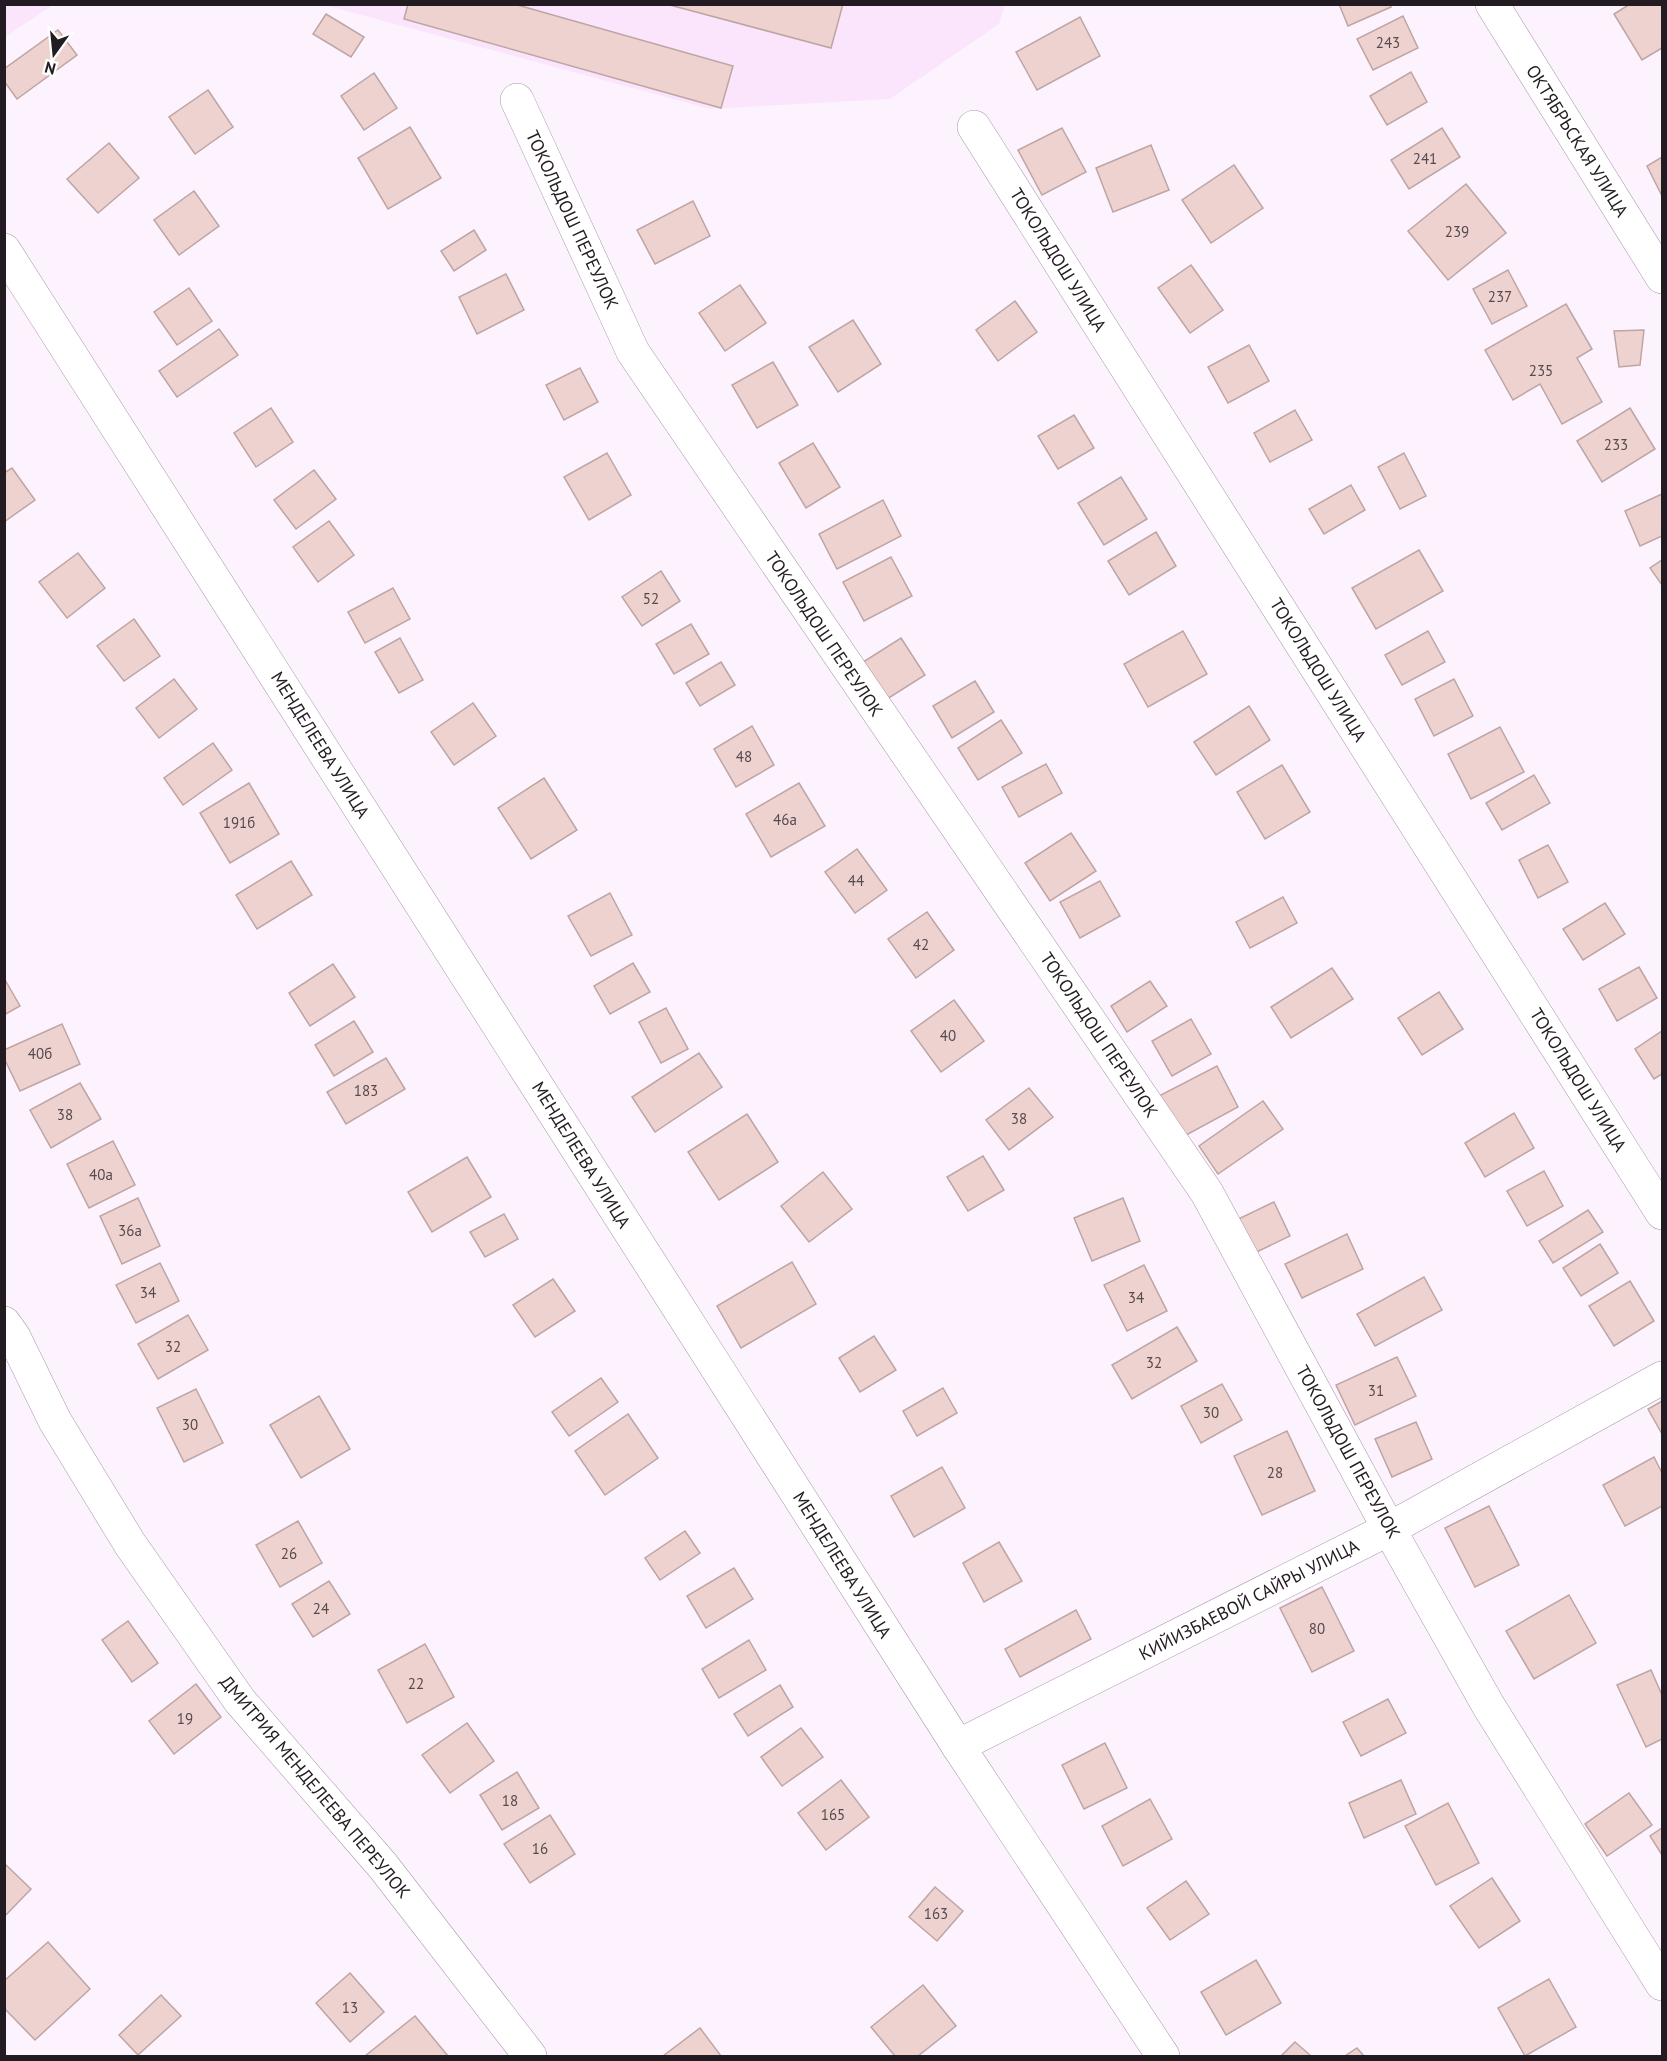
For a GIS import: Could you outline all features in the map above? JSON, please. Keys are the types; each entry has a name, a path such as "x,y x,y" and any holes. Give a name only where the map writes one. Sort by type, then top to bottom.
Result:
{"street":[{"name":"ОКТЯБРЬСКАЯ УЛИЦА","path":"1492,4 1662,277"},
{"name":"ТОКОЛЬДОШ ПЕРЕУЛОК","path":"517,100 633,352 1207,1193 1389,1529 1488,1705 1662,1984"},
{"name":"ТОКОЛЬДОШ УЛИЦА","path":"974,127 1662,1213"},
{"name":"МЕНДЕЛЕЕВА УЛИЦА","path":"4,250 958,1746 1163,2056"},
{"name":"ДМИТРИЯ МЕНДЕЛЕЕВА ПЕРЕУЛОК","path":"4,1323 14,1337 55,1421 130,1544 240,1701 383,1866 530,2056"},
{"name":"КИЙИЗБАЕВОЙ САЙРЫ УЛИЦА","path":"958,1746 1389,1529 1662,1378"}],"shaded area":[{"path":"5,4 53,4 53,5 5,37"},
{"path":"324,5 1005,5 999,24 890,99 710,109"}],"building":[{"path":"408,4 514,4 733,66 721,108 404,19"},
{"path":"666,4 843,4 831,48"},
{"path":"1339,4 1390,4 1391,7 1348,26"},
{"path":"1630,4 1662,4 1662,48 1642,60 1614,14"},
{"path":"326,14 364,37 351,57 313,34"},
{"path":"1403,16 1418,48 1373,70 1357,39"},
{"path":"1080,17 1100,56 1037,90 1016,52"},
{"path":"58,30 77,55 17,99 4,81 4,69"},
{"path":"1411,72 1427,102 1387,125 1370,96"},
{"path":"374,73 397,108 364,130 341,96"},
{"path":"208,90 233,127 195,154 169,117"},
{"path":"410,127 441,178 388,209 358,158"},
{"path":"1062,128 1086,172 1042,195 1018,150"},
{"path":"1442,128 1460,157 1409,189 1391,160"},
{"path":"109,143 139,178 98,213 67,179"},
{"path":"1151,145 1169,190 1113,212 1096,168"},
{"path":"1662,157 1662,196 1647,166"},
{"path":"1234,165 1263,208 1211,243 1182,200"},
{"path":"1466,184 1506,233 1448,280 1408,231"},
{"path":"194,191 219,226 179,255 154,220"},
{"path":"693,201 710,236 655,264 637,230"},
{"path":"474,230 486,250 454,271 441,251"},
{"path":"1191,265 1223,310 1190,333 1158,288"},
{"path":"1508,270 1527,306 1492,324 1473,289"},
{"path":"506,274 524,310 477,334 459,297"},
{"path":"740,285 766,323 725,351 699,313"},
{"path":"189,288 212,321 177,345 154,312"},
{"path":"1015,301 1037,332 998,361 976,330"},
{"path":"1566,304 1592,349 1577,358 1602,402 1562,424 1540,384 1513,400 1485,350"},
{"path":"853,320 881,364 838,392 809,347"},
{"path":"219,329 238,355 177,397 159,371"},
{"path":"1644,330 1640,365 1619,367 1614,331"},
{"path":"1249,345 1269,381 1228,403 1208,367"},
{"path":"773,362 798,405 757,428 732,385"},
{"path":"580,368 598,402 564,420 546,385"},
{"path":"271,408 293,442 256,467 234,433"},
{"path":"1630,408 1655,449 1602,482 1577,441"},
{"path":"1295,410 1312,440 1270,462 1254,433"},
{"path":"1074,415 1094,448 1058,469 1038,436"},
{"path":"813,443 840,487 806,508 779,463"},
{"path":"607,453 631,495 589,520 564,477"},
{"path":"1404,453 1426,496 1400,509 1378,467"},
{"path":"12,468 35,500 4,522 4,473"},
{"path":"314,470 336,499 296,529 274,500"},
{"path":"1121,477 1147,519 1104,545 1078,503"},
{"path":"1351,485 1365,510 1324,534 1309,509"},
{"path":"1662,494 1662,536 1640,546 1625,511"},
{"path":"883,500 901,536 837,569 819,534"},
{"path":"329,521 354,555 318,582 293,547"},
{"path":"1156,532 1176,566 1129,595 1108,561"},
{"path":"1419,550 1443,591 1376,629 1352,588"},
{"path":"78,553 105,588 67,618 39,582"},
{"path":"891,557 912,596 864,621 843,582"},
{"path":"1662,560 1662,585 1650,568"},
{"path":"661,571 680,601 642,626 622,597"},
{"path":"393,588 410,619 365,643 348,612"},
{"path":"134,619 160,656 124,681 97,646"},
{"path":"691,624 709,654 674,674 656,644"},
{"path":"1183,631 1207,674 1148,707 1124,664"},
{"path":"1428,631 1445,662 1402,685 1385,655"},
{"path":"400,638 423,680 399,693 375,652"},
{"path":"901,638 925,675 884,701 860,664"},
{"path":"721,662 735,685 700,706 686,683"},
{"path":"174,679 197,709 159,738 136,708"},
{"path":"1454,679 1473,716 1434,736 1415,699"},
{"path":"975,681 994,712 952,738 933,706"},
{"path":"473,703 496,736 454,765 431,732"},
{"path":"1249,706 1270,740 1216,775 1194,742"},
{"path":"1001,720 1022,753 978,780 958,748"},
{"path":"752,726 774,765 736,787 714,749"},
{"path":"1500,727 1524,772 1471,799 1448,754"},
{"path":"213,743 232,770 183,805 164,778"},
{"path":"1046,764 1062,793 1019,817 1002,787"},
{"path":"1282,765 1310,812 1265,839 1237,792"},
{"path":"1534,775 1550,803 1502,830 1486,803"},
{"path":"544,778 577,830 531,859 498,808"},
{"path":"249,783 279,834 230,863 200,813"},
{"path":"799,783 825,826 771,857 746,814"},
{"path":"1071,833 1096,871 1050,901 1025,863"},
{"path":"1548,845 1568,882 1538,898 1519,860"},
{"path":"857,849 887,890 855,913 825,872"},
{"path":"291,861 312,895 257,929 236,895"},
{"path":"1100,881 1120,916 1080,938 1060,902"},
{"path":"610,893 632,935 591,956 568,916"},
{"path":"1283,897 1297,923 1250,948 1236,922"},
{"path":"1605,903 1625,934 1583,960 1563,929"},
{"path":"927,912 954,950 916,978 888,939"},
{"path":"633,963 650,992 610,1014 594,986"},
{"path":"333,964 355,997 310,1026 289,993"},
{"path":"1639,967 1657,998 1617,1021 1599,989"},
{"path":"1332,968 1353,999 1291,1038 1271,1007"},
{"path":"4,978 20,1006 4,1015"},
{"path":"1150,981 1167,1006 1127,1032 1111,1006"},
{"path":"1439,992 1463,1029 1422,1055 1398,1018"},
{"path":"954,1000 984,1041 941,1072 911,1031"},
{"path":"666,1008 688,1049 661,1063 639,1022"},
{"path":"1191,1019 1211,1054 1172,1076 1152,1041"},
{"path":"354,1021 373,1052 334,1076 315,1045"},
{"path":"62,1024 80,1064 20,1091 4,1058 4,1050"},
{"path":"1662,1031 1662,1074 1654,1079 1635,1049"},
{"path":"699,1053 722,1087 655,1132 632,1097"},
{"path":"386,1058 405,1089 346,1124 327,1092"},
{"path":"1217,1066 1238,1107 1177,1140 1155,1098"},
{"path":"80,1083 101,1119 51,1148 30,1110"},
{"path":"1029,1088 1053,1117 1009,1150 986,1120"},
{"path":"1263,1101 1283,1129 1218,1174 1199,1146"},
{"path":"1514,1113 1534,1148 1485,1177 1465,1143"},
{"path":"747,1114 778,1162 719,1200 688,1152"},
{"path":"113,1141 135,1185 89,1208 67,1164"},
{"path":"983,1156 1004,1190 968,1211 947,1177"},
{"path":"467,1157 491,1197 432,1232 408,1192"},
{"path":"1544,1171 1563,1206 1527,1226 1507,1191"},
{"path":"823,1172 852,1209 809,1242 781,1206"},
{"path":"138,1198 160,1246 122,1264 100,1216"},
{"path":"1123,1198 1140,1241 1092,1261 1074,1218"},
{"path":"1274,1202 1290,1236 1248,1256 1232,1222"},
{"path":"1588,1210 1603,1232 1553,1263 1539,1241"},
{"path":"504,1214 518,1239 485,1257 470,1232"},
{"path":"1347,1234 1363,1269 1302,1298 1285,1264"},
{"path":"1600,1244 1618,1273 1581,1296 1563,1268"},
{"path":"792,1262 816,1304 741,1348 717,1306"},
{"path":"160,1263 179,1301 136,1323 116,1285"},
{"path":"1144,1265 1167,1311 1127,1331 1104,1285"},
{"path":"1424,1277 1442,1310 1375,1346 1357,1314"},
{"path":"553,1279 575,1311 535,1337 513,1305"},
{"path":"1630,1281 1654,1321 1614,1346 1589,1306"},
{"path":"188,1315 208,1350 158,1379 138,1344"},
{"path":"1177,1327 1197,1361 1132,1399 1112,1365"},
{"path":"874,1336 896,1370 860,1392 839,1358"},
{"path":"1397,1357 1416,1396 1355,1425 1336,1385"},
{"path":"601,1378 618,1402 569,1436 552,1412"},
{"path":"1222,1384 1242,1420 1201,1443 1181,1406"},
{"path":"943,1388 957,1413 917,1436 903,1411"},
{"path":"196,1389 223,1443 184,1462 157,1408"},
{"path":"319,1396 350,1449 301,1478 270,1425"},
{"path":"1662,1401 1662,1434 1648,1409"},
{"path":"628,1414 658,1458 605,1495 575,1451"},
{"path":"1416,1422 1432,1459 1392,1477 1375,1439"},
{"path":"1287,1431 1315,1491 1262,1515 1234,1456"},
{"path":"1654,1457 1662,1473 1662,1506 1625,1526 1603,1485"},
{"path":"942,1467 965,1508 914,1537 891,1496"},
{"path":"1489,1506 1519,1565 1475,1587 1445,1528"},
{"path":"298,1521 322,1563 280,1587 256,1545"},
{"path":"685,1531 700,1553 660,1580 645,1558"},
{"path":"999,1542 1022,1581 984,1602 963,1563"},
{"path":"734,1568 753,1599 706,1628 687,1596"},
{"path":"329,1581 350,1614 313,1637 292,1604"},
{"path":"1322,1587 1354,1651 1312,1672 1280,1608"},
{"path":"1569,1595 1596,1643 1534,1679 1506,1631"},
{"path":"1076,1610 1091,1639 1020,1677 1005,1649"},
{"path":"128,1621 158,1663 132,1682 102,1640"},
{"path":"749,1640 766,1670 719,1698 702,1669"},
{"path":"425,1644 454,1697 407,1723 378,1670"},
{"path":"1651,1670 1662,1695 1662,1739 1646,1747 1617,1685"},
{"path":"196,1684 221,1717 174,1754 149,1721"},
{"path":"780,1685 793,1707 748,1736 734,1714"},
{"path":"1388,1699 1406,1733 1361,1756 1343,1722"},
{"path":"467,1723 494,1761 450,1793 422,1755"},
{"path":"801,1728 823,1757 782,1786 761,1757"},
{"path":"1105,1743 1127,1788 1084,1809 1062,1765"},
{"path":"517,1772 539,1808 502,1830 480,1795"},
{"path":"841,1780 869,1817 826,1850 798,1813"},
{"path":"1401,1780 1416,1814 1364,1838 1349,1803"},
{"path":"1629,1793 1652,1825 1607,1856 1585,1824"},
{"path":"1150,1799 1172,1839 1123,1866 1102,1826"},
{"path":"1448,1803 1479,1863 1436,1885 1405,1826"},
{"path":"550,1815 575,1854 530,1883 504,1844"},
{"path":"1662,1828 1662,1855 1650,1836"},
{"path":"6,1865 31,1889 4,1917 4,1866"},
{"path":"1492,1878 1520,1921 1479,1948 1450,1906"},
{"path":"1186,1881 1209,1914 1170,1940 1147,1908"},
{"path":"935,1887 963,1911 937,1941 909,1917"},
{"path":"48,1942 90,1989 35,2040 4,2008 4,1981"},
{"path":"1256,1960 1281,2003 1226,2035 1201,1992"},
{"path":"350,1973 384,2012 350,2042 316,2003"},
{"path":"1549,1979 1576,2027 1525,2056 1498,2008"},
{"path":"923,1985 956,2026 918,2056 895,2056 871,2027"},
{"path":"161,1995 181,2016 138,2055 119,2035"},
{"path":"415,2016 448,2056 365,2056"},
{"path":"700,2028 721,2056 663,2056"},
{"path":"1295,2042 1311,2056 1281,2056"},
{"path":"1357,2048 1364,2056 1345,2056"}]}
